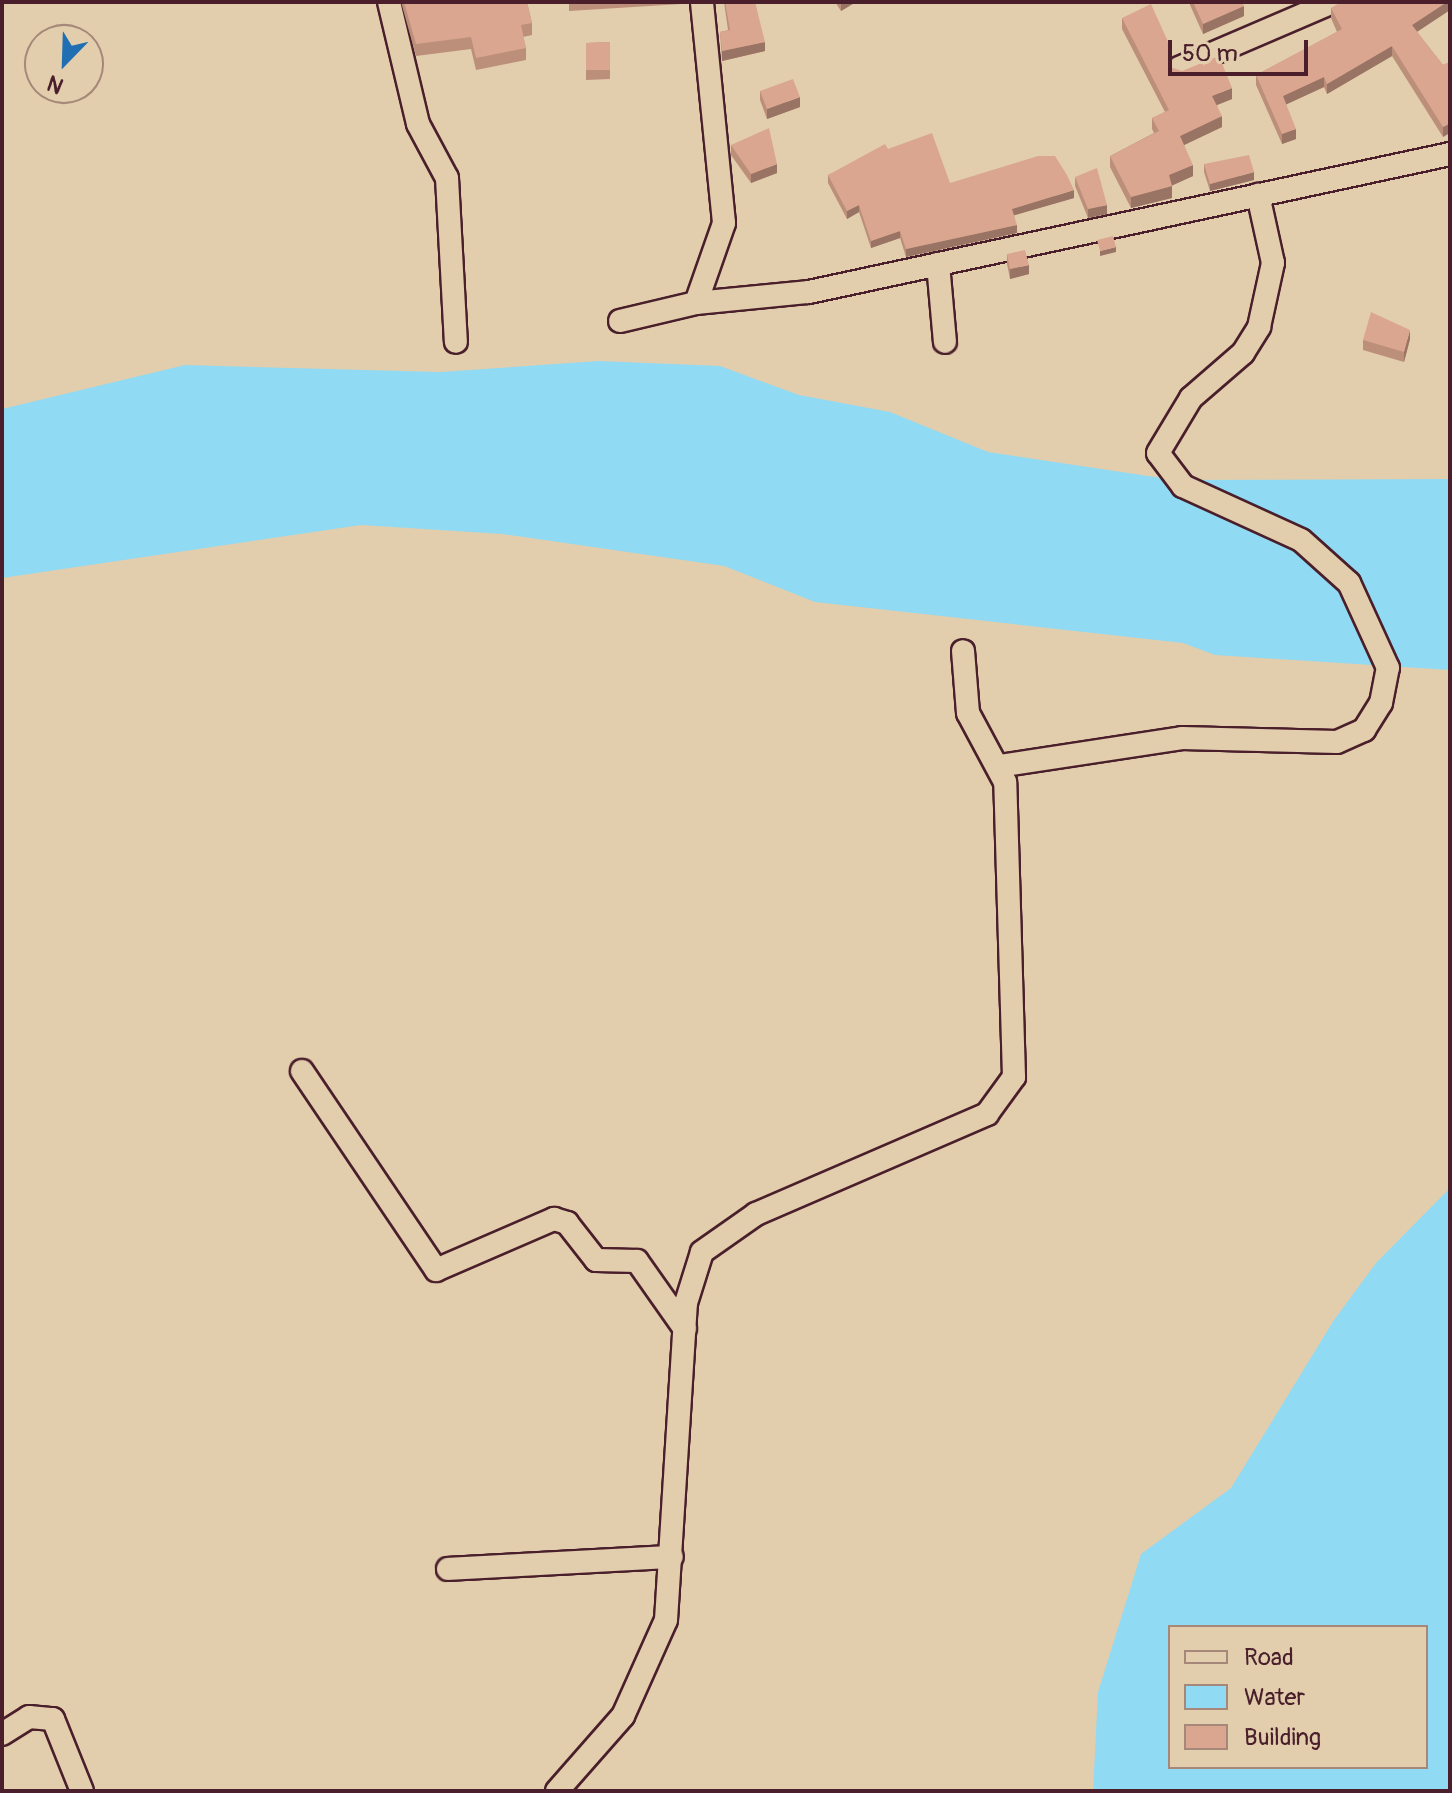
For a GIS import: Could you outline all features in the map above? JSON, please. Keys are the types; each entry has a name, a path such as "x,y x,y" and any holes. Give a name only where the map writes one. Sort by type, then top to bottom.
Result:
{"street":[{"path":"389,2 418,124 447,178 456,342"},
{"path":"696,303 724,223 702,2"},
{"path":"1179,68 1333,2"},
{"path":"620,321 696,303 809,292 1450,154"},
{"path":"999,766 1182,738 1337,742 1364,730 1381,703 1388,668 1349,583 1301,540 1183,486 1158,453 1191,398 1243,353 1259,327 1273,263 1258,195"},
{"path":"938,264 945,342"},
{"path":"557,1791 623,1716 666,1620 691,1273 719,1236 987,1114 1007,1093 1018,1059 1007,802 999,766 968,713 963,651"},
{"path":"302,1071 436,1270 554,1219 567,1223 596,1260 637,1261 685,1329"},
{"path":"448,1569 672,1557"},
{"path":"2,1734 29,1717 53,1719 82,1791"}],"water":[{"path":"599,361 720,366 799,395 890,412 988,452 1175,480 1450,479 1450,670 1215,655 1183,643 815,602 724,566 502,534 361,525 2,578 2,409 185,365 440,372"},
{"path":"1450,1188 1450,1791 1093,1791 1098,1692 1141,1554 1231,1488 1334,1320 1376,1263"}],"building":[{"path":"404,2 527,2 532,23 521,25 526,48 476,58 471,37 416,44"},
{"path":"725,2 755,2 765,42 722,51 720,32 730,30"},
{"path":"1193,2 1242,2 1244,6 1203,24"},
{"path":"1341,2 1447,2 1412,25 1443,65 1450,62 1450,123 1443,127 1392,46 1327,84 1324,77 1283,96 1296,129 1282,134 1256,75 1342,29 1331,8"},
{"path":"1151,4 1170,46 1170,67 1182,71 1219,56 1232,88 1212,96 1222,116 1180,136 1193,165 1169,175 1172,186 1131,197 1110,156 1159,131 1152,118 1169,110 1122,18"},
{"path":"610,42 610,70 586,70 586,43"},
{"path":"793,79 800,97 767,109 760,91"},
{"path":"769,128 777,164 751,174 731,145"},
{"path":"932,133 950,183 1038,156 1055,156 1074,190 1012,209 1017,225 906,249 900,231 871,241 859,205 847,211 828,175 885,144 888,149"},
{"path":"1249,155 1254,172 1210,184 1204,164"},
{"path":"1097,168 1107,205 1088,209 1075,177"},
{"path":"1113,236 1116,247 1100,251 1097,240"},
{"path":"1025,250 1029,265 1010,269 1007,254"},
{"path":"1371,312 1410,330 1404,352 1363,340"}]}
